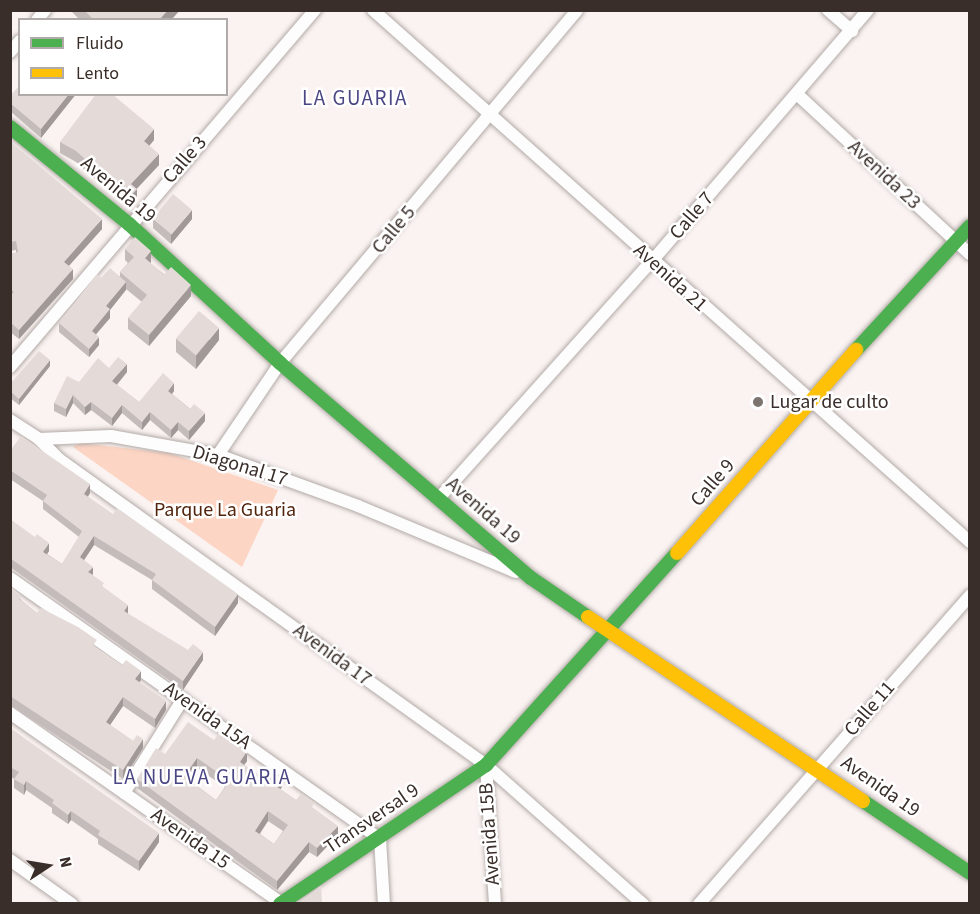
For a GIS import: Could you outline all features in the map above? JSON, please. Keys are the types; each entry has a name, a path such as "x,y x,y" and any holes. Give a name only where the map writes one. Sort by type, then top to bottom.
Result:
{"street":[{"name":"Calle 3","path":"10,367 129,224 315,10"},
{"name":"Avenida 21","path":"373,10 808,402 969,542"},
{"name":"Calle 5","path":"218,455 280,363 491,116 577,10"},
{"path":"828,10 852,31"},
{"name":"Calle 7","path":"439,498 798,95 868,10"},
{"name":"Avenida 23","path":"798,95 969,254"},
{"name":"Avenida 19","path":"10,127 129,224 280,363 531,578 819,768 969,873"},
{"name":"Calle 9","path":"486,765 611,630 808,402 969,226"},
{"name":"Avenida 17","path":"10,420 39,439 60,460 486,765 643,903"},
{"name":"Diagonal 17","path":"39,439 111,436 218,455 358,506 531,578"},
{"name":"Avenida 15A","path":"10,578 380,839"},
{"name":"Calle 11","path":"699,903 969,595"},
{"path":"124,793 183,699"},
{"name":"Avenida 15","path":"10,713 280,903"},
{"name":"Transversal 9","path":"280,903 380,839 486,765"},
{"name":"Avenida 15B","path":"486,765 495,903"},
{"path":"380,839 384,903"},
{"path":"10,860 72,903"}],"green space":[{"name":"Parque La Guaria","path":"80,443 169,453 278,490 242,567 73,447"}],"building":[{"path":"84,10 168,10 161,18 92,18"},
{"path":"18,87 18,96 67,96 41,129 10,103 10,96"},
{"path":"94,96 114,96 154,129 144,141 159,154 131,184 137,189 129,198 76,151 60,142"},
{"path":"10,141 102,219 64,262 73,269 19,330 10,322 10,296 14,292 10,289 10,254 18,252 16,241 10,242"},
{"path":"173,194 192,210 172,235 152,219"},
{"path":"135,237 151,251 145,258 164,275 171,267 191,285 149,335 128,318 147,295 120,272 134,257 125,249"},
{"path":"110,268 126,282 106,306 110,309 92,331 99,337 89,349 59,323 97,274 101,278"},
{"path":"199,311 219,328 196,355 176,339"},
{"path":"39,351 50,360 19,399 10,391 10,384"},
{"path":"118,357 127,364 112,381 139,402 163,373 174,383 168,391 190,409 194,404 205,413 189,431 178,422 171,430 150,412 142,422 122,405 112,418 91,402 85,407 73,395 66,409 54,403 67,376 79,382 98,358 109,368"},
{"path":"21,436 90,484 84,494 113,514 117,508 238,594 215,627 152,580 156,574 94,536 80,557 93,567 88,572 104,583 102,586 128,605 124,611 188,650 193,644 203,652 183,681 10,558 10,519 35,537 37,534 49,543 43,552 62,564 82,531 43,501 47,495 10,470 10,451"},
{"path":"10,586 22,596 19,599 37,613 41,608 78,627 97,640 93,645 122,665 126,660 141,671 135,679 166,701 155,719 123,697 106,722 133,741 137,735 143,739 123,770 10,696"},
{"path":"188,722 214,740 219,733 247,751 240,762 266,780 272,770 282,777 276,786 296,800 301,794 314,803 312,807 338,826 317,848 309,842 277,881 137,779 156,748 165,754","holes":["197,758 230,781 216,800 184,777","268,811 288,825 274,844 255,831"]},
{"path":"10,728 159,833 139,861 98,835 100,831 71,811 68,815 52,803 54,800 26,781 24,785 14,779 19,772 10,767"},
{"path":"321,886 322,903 299,903"}],"traffic: fast":[{"path":"10,127 129,224 280,363 531,578 588,617"},
{"path":"856,350 970,226"},
{"path":"280,904 486,765 677,553"},
{"path":"863,801 970,873"}],"traffic: slow":[{"path":"677,553 856,350"},
{"path":"588,617 863,801"}],"place":[{"name":"Lugar de culto","path":"758,402"}],"district":[{"name":"LA GUARIA","path":"355,98"},
{"name":"LA NUEVA GUARIA","path":"202,777"}]}
